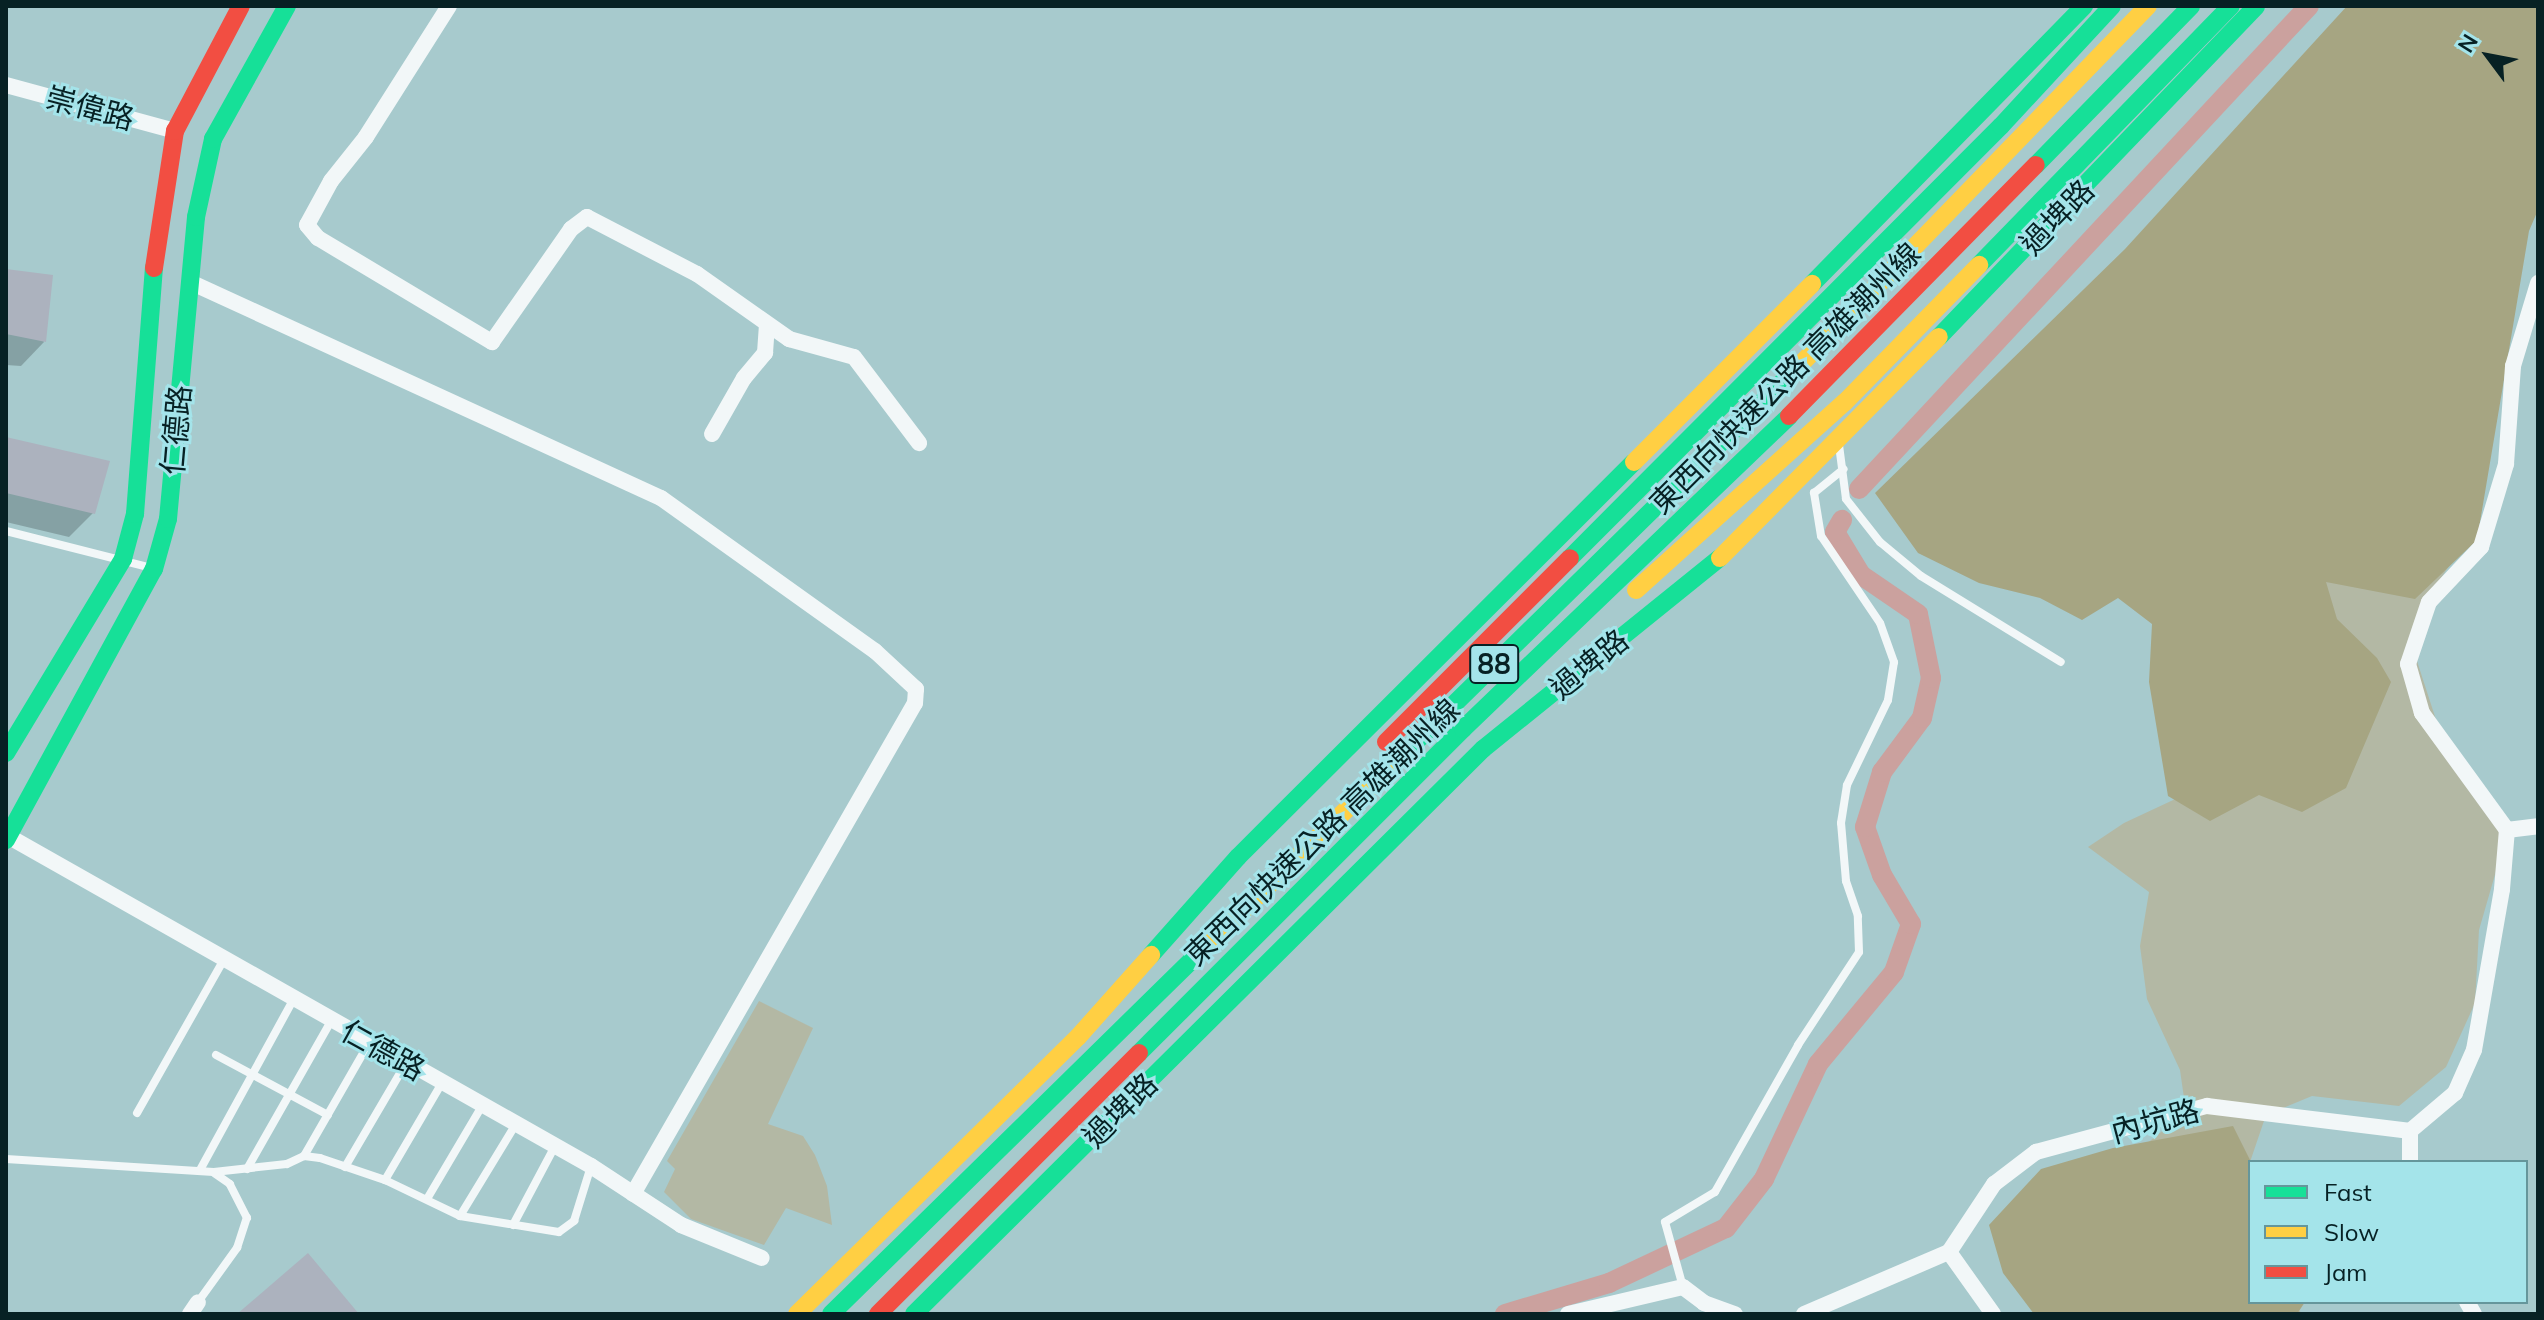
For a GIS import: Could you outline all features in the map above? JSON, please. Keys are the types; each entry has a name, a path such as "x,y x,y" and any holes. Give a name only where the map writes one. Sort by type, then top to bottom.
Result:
{"main road":[{"name":"仁德路","path":"6,753 123,559 135,514 159,211 175,131 241,6"},
{"name":"仁德路","path":"7,837 154,569 168,519 196,217 213,139 287,6"},
{"path":"797,1314 1078,1037 1238,857 1985,111 2084,6"},
{"path":"1096,1053 1431,696 2001,126 2112,6"},
{"name":"東西向快速公路 高雄潮州線","path":"831,1314 1791,374 2148,6"},
{"name":"東西向快速公路 高雄潮州線","path":"878,1314 1463,729 1824,383 2191,6"},
{"path":"1463,729 1502,706 1845,402 2231,6"},
{"name":"過埤路","path":"914,1314 1483,749 1717,561 1838,441 2256,6"}],"street":[{"path":"449,6 366,137 331,181 307,225 318,238 492,342 571,229 587,217 697,274 767,327 789,339 854,357 919,443"},
{"name":"崇偉路","path":"6,85 175,131"},
{"path":"190,282 661,498 875,651 916,689 915,703 633,1194"},
{"path":"2410,1160 2410,1131 2455,1093 2474,1050 2502,889 2507,830 2422,713 2408,664 2429,602 2481,547 2506,464 2513,366 2538,285"},
{"path":"712,434 744,378 765,353 767,327"},
{"path":"2507,830 2538,826"},
{"name":"仁德路","path":"7,837 591,1166 681,1225 762,1258"},
{"name":"內坑路","path":"1949,1252 1994,1184 2036,1152 2207,1106 2410,1131"},
{"path":"1804,1314 1949,1252 1993,1314"},
{"path":"1568,1314 1683,1287 1704,1303 1735,1314"}],"lane":[{"path":"1838,441 1846,499 1880,542 1921,576 2061,662"},
{"path":"1683,1287 1667,1242 1665,1222 1715,1192 1798,1045 1859,952 1858,916 1846,881 1841,823 1847,785 1888,700 1894,662 1880,623 1821,536 1814,493 1844,469"},
{"path":"6,531 154,569"},
{"path":"137,1113 223,961"},
{"path":"200,1170 293,1000"},
{"path":"247,1169 331,1021"},
{"path":"6,1159 214,1172 287,1164 304,1156 369,1043"},
{"path":"216,1055 328,1115"},
{"path":"345,1167 406,1063"},
{"path":"385,1180 442,1083"},
{"path":"427,1199 482,1106"},
{"path":"460,1216 516,1124"},
{"path":"513,1225 555,1146"},
{"path":"304,1156 385,1180 460,1216 513,1225 568,1229 591,1166"},
{"path":"194,1308 237,1248 247,1218 230,1184 214,1172"}],"green space":[{"path":"2464,543 2426,601 2417,661 2440,732 2507,833 2479,930 2475,1003 2446,1067 2399,1106 2312,1096 2266,1115 2251,1160 2248,1160 2248,1304 2294,1304 2302,1314 2123,1314 2130,1157 2186,1112 2180,1070 2147,999 2140,946 2149,892 2088,847 2124,823 2201,787 2198,598"},
{"path":"759,1001 813,1028 768,1124 803,1136 815,1155 827,1186 832,1225 786,1208 764,1245 691,1219 664,1192 675,1169 667,1161"}],"shaded area":[{"path":"2347,6 2538,6 2538,210 2529,231 2477,540 2415,599 2326,582 2337,619 2377,658 2391,682 2346,788 2302,812 2259,795 2210,821 2168,796 2149,682 2152,624 2118,598 2082,620 2040,598 1979,583 1918,553 1875,493 2125,249"},
{"path":"2233,1126 2250,1160 2248,1304 2304,1304 2297,1314 2034,1314 2003,1273 1989,1225 2041,1169 2113,1148"}],"building":[{"path":"6,269 53,275 46,342 6,334"},
{"path":"6,437 110,461 95,514 6,493"},
{"path":"308,1253 359,1314 237,1314"}],"waterway":[{"path":"1859,489 2309,6"},
{"path":"1505,1314 1609,1283 1726,1228 1764,1179 1818,1064 1894,972 1911,924 1882,875 1865,827 1882,772 1922,718 1931,678 1918,614 1861,575 1835,532 1842,520"}],"traffic: fast":[{"path":"6,840 154,569 168,519 196,217 213,139 287,6"},
{"path":"1812,284 2084,6"},
{"path":"1570,558 2001,126 2112,6"},
{"path":"2036,165 2191,6"},
{"path":"1979,265 2231,6"},
{"path":"1939,337 2256,6"},
{"path":"6,753 123,559 135,514 154,268"},
{"path":"1391,766 1799,366"},
{"path":"1139,1053 1463,729 1789,416"},
{"path":"1151,955 1238,857 1634,462"},
{"path":"914,1314 1483,749 1720,558"},
{"path":"831,1314 1200,952"}],"traffic: slow":[{"path":"1799,366 2148,6"},
{"path":"1636,590 1845,402 1979,265"},
{"path":"1634,462 1812,284"},
{"path":"1720,558 1939,337"},
{"path":"1200,952 1391,766"},
{"path":"797,1314 1078,1037 1151,955"}],"traffic: jam":[{"path":"154,268 175,131 241,6"},
{"path":"1789,416 2036,165"},
{"path":"1386,742 1570,558"},
{"path":"878,1314 1139,1053"}]}
